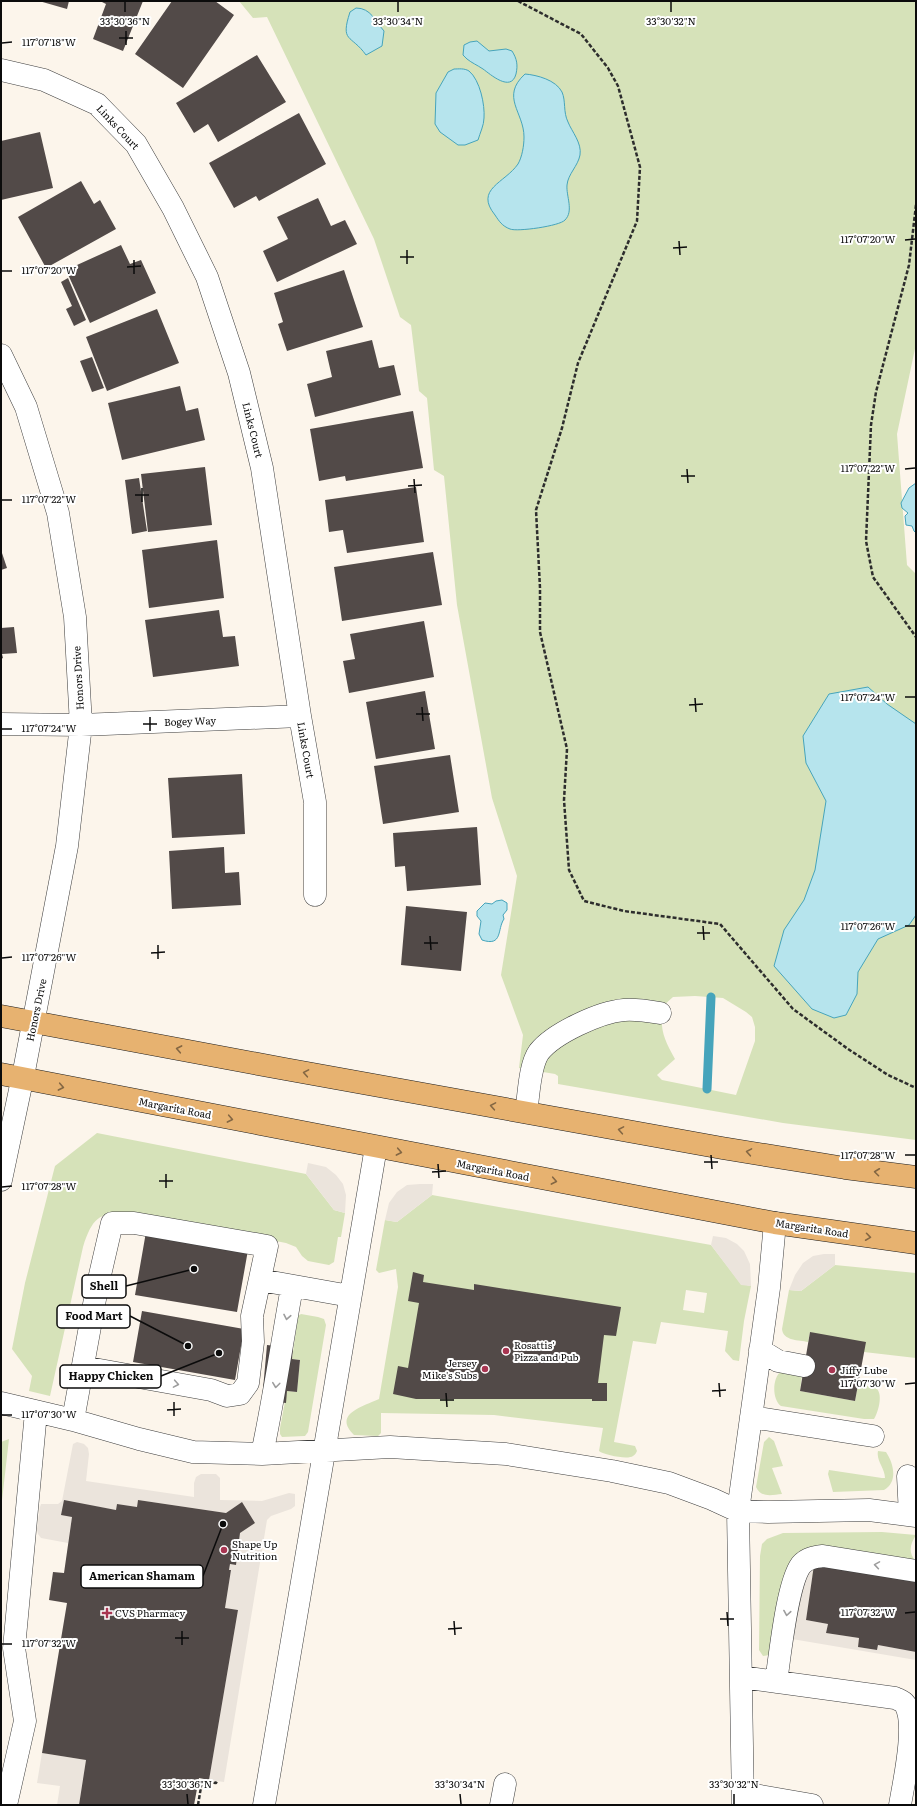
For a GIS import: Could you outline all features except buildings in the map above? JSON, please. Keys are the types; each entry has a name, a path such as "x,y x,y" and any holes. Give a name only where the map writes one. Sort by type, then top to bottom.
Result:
{"main road":[{"path":"1,1016 32,1023 838,1167 916,1177"},
{"name":"Margarita Road","path":"1,1074 774,1223 916,1243"}],"street":[{"name":"Links Court","path":"1,70 44,80 97,104 136,144 173,208 207,277 239,373 262,468 300,716 315,802 315,894"},
{"name":"Honors Drive","path":"1,355 26,407 58,514 75,617 81,725 67,846 43,976 32,1023 23,1079 1,1180"},
{"name":"Bogey Way","path":"1,724 81,725 300,716"},
{"path":"526,1112 533,1066 539,1053 550,1042 586,1021 605,1014 635,1009 660,1013"},
{"path":"264,1805 376,1147"},
{"path":"73,1420 97,1288 112,1223 134,1222 267,1246 252,1316 253,1342 248,1383 240,1394 227,1396 210,1390 83,1367"},
{"path":"774,1223 769,1288 738,1511 743,1799 812,1805"},
{"path":"260,1280 292,1287 350,1296"},
{"path":"262,1454 274,1401 281,1346 292,1287"},
{"path":"760,1350 778,1361 805,1358"},
{"path":"1,1403 73,1420 139,1439 193,1452 262,1454 390,1447 506,1454 669,1483 712,1499 738,1511 768,1512 869,1510 913,1515 908,1476"},
{"path":"6,1805 25,1721 14,1648 36,1412"},
{"path":"751,1417 873,1436"},
{"path":"776,1682 790,1598 796,1575 804,1561 812,1557 823,1556 916,1571"},
{"path":"741,1677 895,1698 904,1703 910,1711 913,1743 900,1805"},
{"path":"501,1805 504,1784"}],"path":[{"path":"518,1 581,34 608,68 618,86 640,167 637,221 578,363 562,428 536,510 540,588 540,632 567,749 564,800 569,870 584,901 624,911 720,924 793,1009 888,1075 916,1088"},
{"path":"916,205 909,266 876,392 870,425 866,541 873,577 916,637"},
{"path":"198,1805 202,1781 216,1784 217,1781"}],"green space":[{"path":"239,1 916,1 916,344 897,434 907,565 916,574 916,1140 783,1123 558,1084 558,1076 555,1074 519,1068 523,1035 501,975 517,876 492,798 457,605 444,476 434,470 427,398 419,391 411,325 400,317 374,239 267,17 253,18","holes":["695,996 723,998 752,1017 755,1027 755,1041 736,1095 662,1080 657,1075 675,1059 663,1034 663,1006 673,997"]},
{"path":"97,1133 306,1174 334,1210 345,1213 341,1237 338,1237 334,1262 329,1265 308,1261 302,1256 296,1247 286,1243 132,1213 105,1215 94,1222 90,1228 83,1247 50,1396 29,1391 32,1376 12,1349 25,1283 55,1166"},
{"path":"432,1195 711,1245 741,1284 751,1286 744,1321 739,1361 733,1360 725,1351 728,1331 661,1322 656,1344 633,1341 614,1442 635,1446 637,1451 630,1457 616,1456 599,1451 603,1428 494,1415 381,1413 381,1433 378,1436 354,1435 348,1428 348,1416 359,1408 379,1399 398,1287 396,1269 379,1273 376,1270 385,1220 397,1222","holes":["686,1290 707,1293 704,1313 683,1310"]},
{"path":"835,1265 916,1273 916,1358 864,1352 810,1332 808,1342 785,1336 782,1329 789,1290 801,1291"},
{"path":"301,1314 324,1319 326,1325 308,1432 305,1436 282,1437 280,1434 280,1428 287,1391 297,1392 300,1360 292,1359 298,1316"},
{"path":"781,1371 802,1375 800,1391 855,1401 858,1385 871,1386 877,1389 880,1395 876,1416 874,1419 864,1419 781,1406 776,1399 774,1389 776,1379"},
{"path":"769,1437 774,1441 783,1466 772,1468 782,1494 764,1494 761,1493 756,1487 764,1442"},
{"path":"9,1439 1,1509 1,1442"},
{"path":"878,1451 886,1452 893,1467 893,1478 888,1487 884,1490 833,1492 828,1474 829,1470 885,1478 884,1471 878,1458"},
{"path":"882,1532 916,1535 911,1544 911,1551 913,1558 916,1561 828,1548 770,1655 763,1656 759,1650 760,1556 762,1544 767,1539 783,1533"}],"shaded area":[{"path":"308,1163 326,1167 336,1175 343,1184 346,1195 345,1213 334,1210 306,1174"},
{"path":"433,1184 432,1195 397,1222 385,1220 389,1203 397,1192 407,1185"},
{"path":"713,1236 726,1238 737,1244 744,1251 750,1264 751,1286 741,1285 711,1245"},
{"path":"835,1254 835,1265 801,1291 789,1290 795,1275 803,1263 813,1256"},
{"path":"77,1442 84,1444 88,1448 89,1454 86,1481 194,1497 194,1483 196,1477 201,1474 216,1474 220,1478 220,1500 262,1501 289,1493 295,1494 295,1506 291,1509 271,1516 267,1520 224,1782 209,1780 238,1610 225,1608 231,1570 229,1570 230,1564 236,1565 240,1533 255,1523 242,1502 226,1513 138,1500 137,1507 117,1504 116,1510 81,1504 72,1517 68,1543 41,1538 37,1529 41,1504 58,1504 62,1501 73,1444"},
{"path":"814,1565 806,1620 828,1624 826,1633 859,1638 858,1647 877,1650 878,1645 916,1652 916,1660 792,1639 802,1580"},
{"path":"42,1753 86,1760 79,1805 57,1805 60,1786 37,1783"}],"water":[{"path":"356,8 365,10 369,13 384,31 382,46 366,55 347,34 346,29 350,12"},
{"path":"477,41 489,51 506,49 512,51 517,65 516,74 510,82 505,82 495,78 463,55 464,45"},
{"path":"454,69 465,69 473,75 479,86 484,106 484,121 478,140 465,145 458,145 440,132 435,124 436,93 448,72"},
{"path":"525,74 551,81 562,92 566,118 580,146 580,155 567,185 569,212 565,220 547,226 514,230 507,228 499,221 489,206 488,199 490,192 512,171 518,164 522,155 524,140 523,128 515,105 514,90 518,82"},
{"path":"916,483 916,533 912,526 906,525 905,516 908,513 902,508 901,503 909,488"},
{"path":"868,687 887,704 916,724 916,915 909,925 878,939 858,972 857,994 846,1015 834,1018 812,1009 774,966 784,930 804,900 815,870 826,801 806,763 803,736 829,694"},
{"path":"502,900 507,903 507,910 503,915 504,919 498,936 493,941 489,942 482,940 479,934 481,921 477,916 477,911 485,903 492,904 496,901"}],"waterway":[{"path":"707,1089 711,997"}],"place":[{"name":"Shell","path":"194,1269"},
{"name":"Food Mart","path":"188,1346"},
{"name":"Rosattis' Pizza and Pub","path":"506,1351"},
{"name":"Happy Chicken","path":"219,1353"},
{"name":"Jersey Mike's Subs","path":"485,1369"},
{"name":"Jiffy Lube","path":"832,1370"},
{"name":"American Shamam","path":"223,1524"},
{"name":"Shape Up Nutrition","path":"224,1550"},
{"name":"CVS Pharmacy","path":"107,1613"}]}
